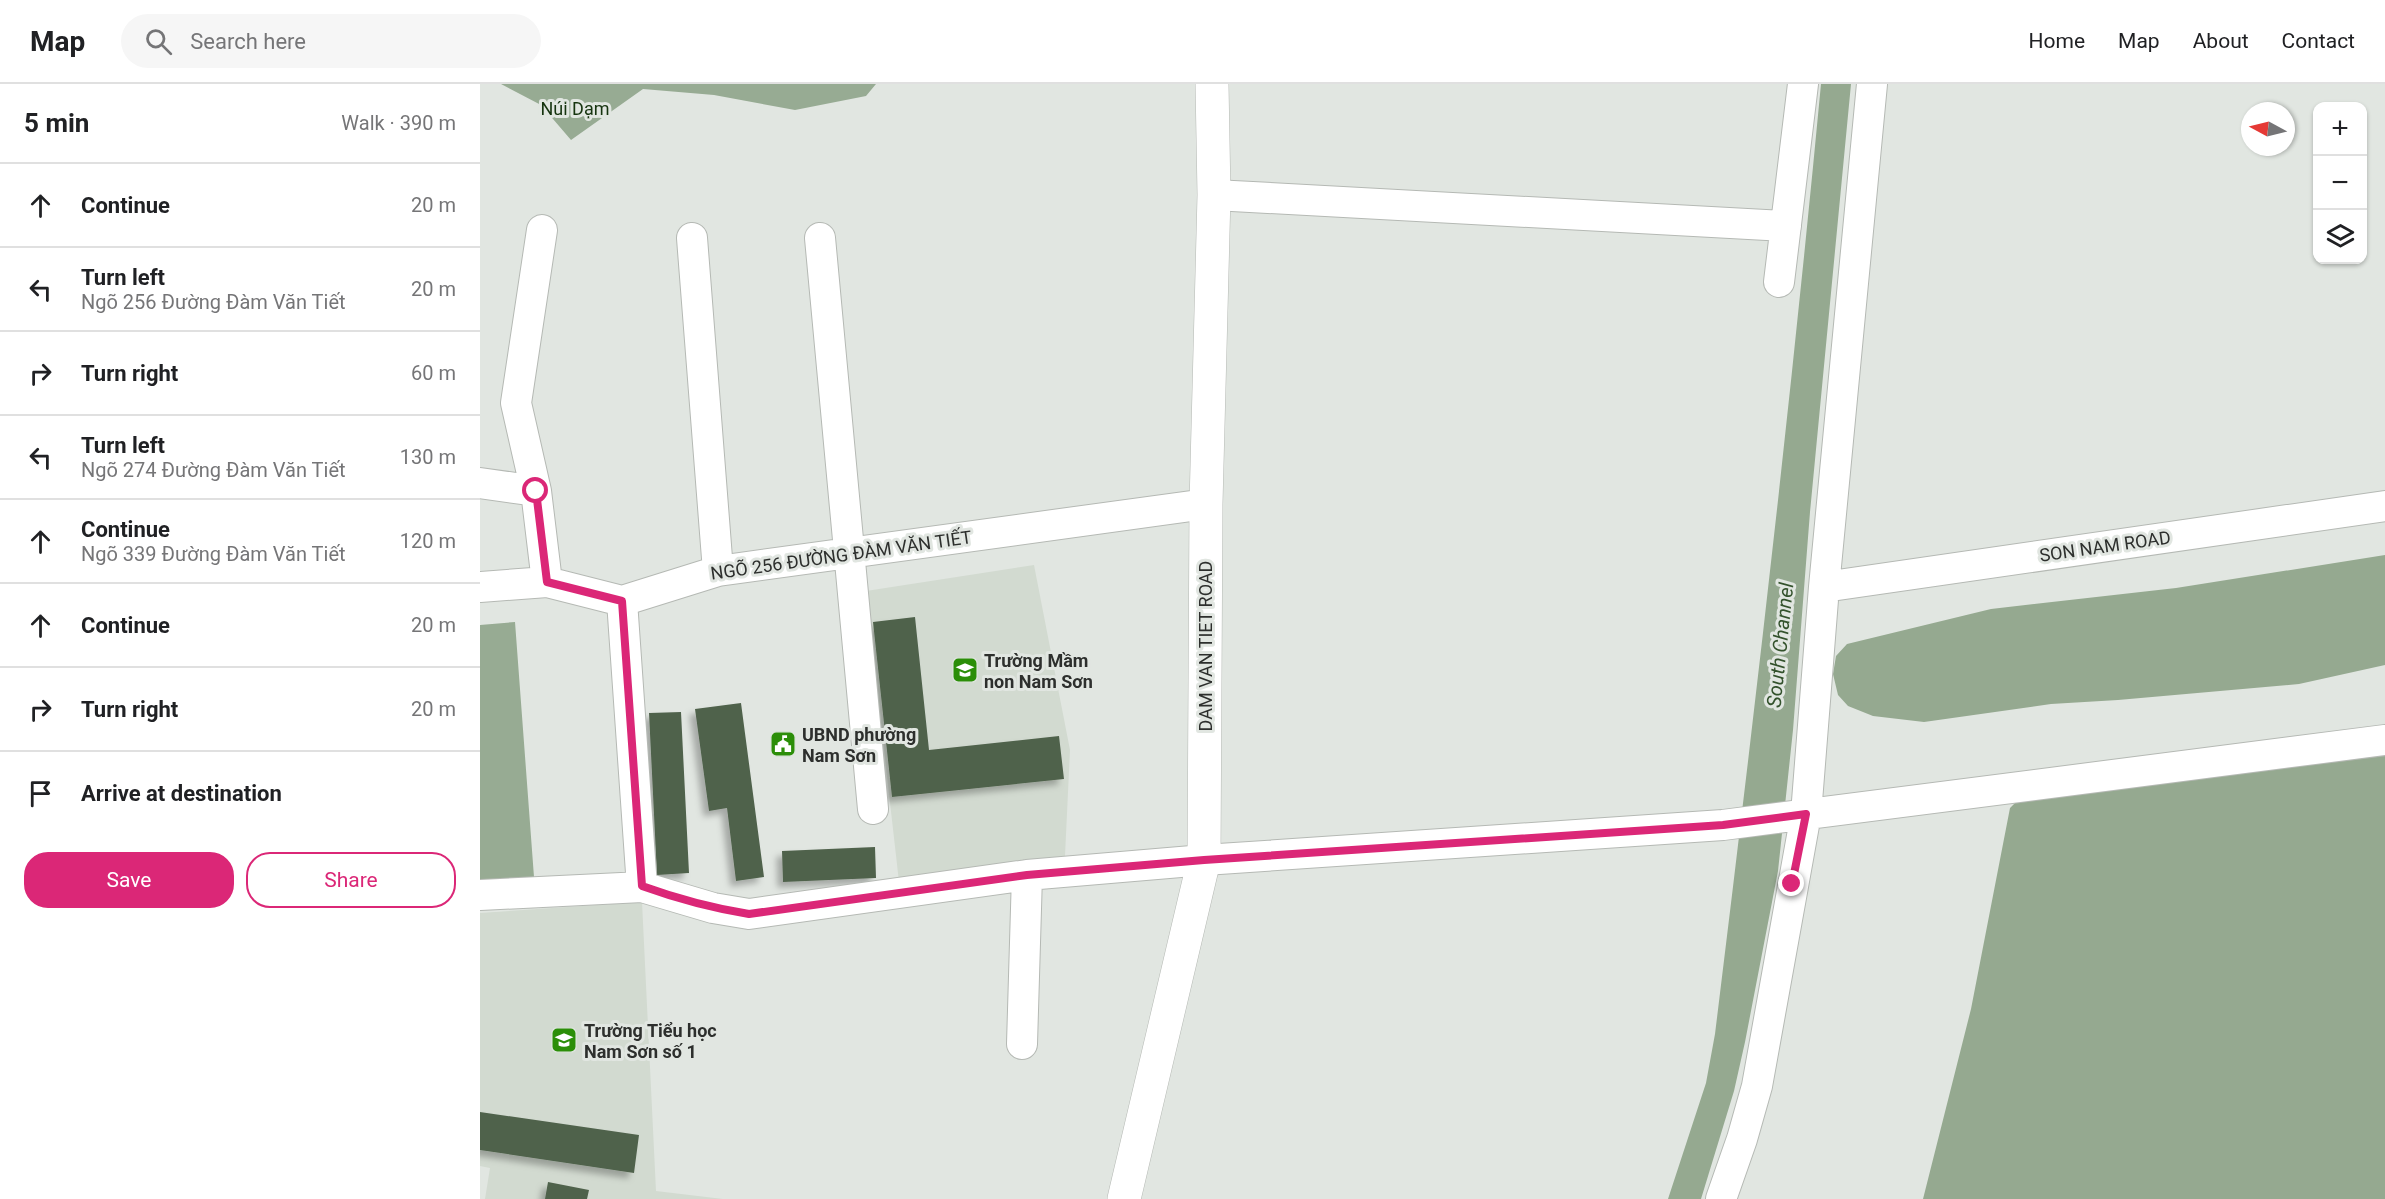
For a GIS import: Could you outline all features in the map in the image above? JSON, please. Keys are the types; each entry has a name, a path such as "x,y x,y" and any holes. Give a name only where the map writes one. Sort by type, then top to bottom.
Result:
{"main road":[{"name":"DAM VAN TIET ROAD","path":"1125,1199 1204,860 1206,504 1214,195 1212,84"}],"street":[{"path":"1779,282 1803,84"},
{"path":"1721,1199 1757,1086 1806,814 1824,587 1872,84"},
{"path":"1214,195 1786,226"},
{"path":"542,230 516,403 536,491 547,582"},
{"path":"692,238 718,571"},
{"path":"820,238 873,809"},
{"path":"480,483 536,491"},
{"name":"NGÕ 256 ĐƯỜNG ĐÀM VĂN TIẾT","path":"622,601 718,571 1206,504"},
{"name":"SON NAM ROAD","path":"1824,587 2385,506"},
{"path":"480,587 547,582 622,601 642,886"},
{"path":"480,894 642,886 713,908 749,914 1027,875 1204,860 1723,825 2385,740"},
{"path":"1022,1044 1027,875"}],"shaded area":[{"name":"Trường Mầm non Nam Sơn","path":"1034,565 1070,750 1064,877 899,882 866,591"},
{"name":"Trường Tiểu học Nam Sơn số 1","path":"642,902 656,1191 723,1199 485,1199 490,1168 480,1166 480,913"}],"green space":[{"name":"Núi Dạm","path":"501,84 876,84 866,96 795,110 714,95 643,89 571,140 541,105"},
{"path":"515,622 534,877 480,881 480,625"}],"water":[{"name":"South Channel","path":"1821,84 1851,84 1810,512 1793,730 1778,871 1734,1091 1701,1199 1668,1199 1706,1083 1715,1034 1771,559"},
{"path":"2385,555 2385,665 2299,684 2051,704 1924,722 1873,716 1848,706 1838,695 1833,674 1836,656 1847,644 1991,609 2176,588"},
{"path":"2385,748 2385,1199 1923,1199 1971,1009 2010,808 2020,798"}],"building":[{"path":"915,617 929,750 1059,736 1064,779 892,797 873,622"},
{"path":"741,703 764,877 736,881 727,808 709,811 695,709"},
{"path":"681,712 689,873 657,875 649,713"},
{"path":"875,847 876,878 783,882 782,851"},
{"path":"480,1112 639,1135 634,1173 480,1150"},
{"path":"548,1182 589,1190 587,1199 545,1199"}],"place":[{"name":"Trường Mầm non Nam Sơn","path":"965,670"},
{"name":"UBND phường Nam Sơn","path":"783,744"},
{"name":"Trường Tiểu học Nam Sơn số 1","path":"564,1040"}],"route":[{"path":"536,491 547,582 622,601 642,886 682,900 749,914 1027,875 1204,860 1723,825 1806,814 1792,884"}]}
